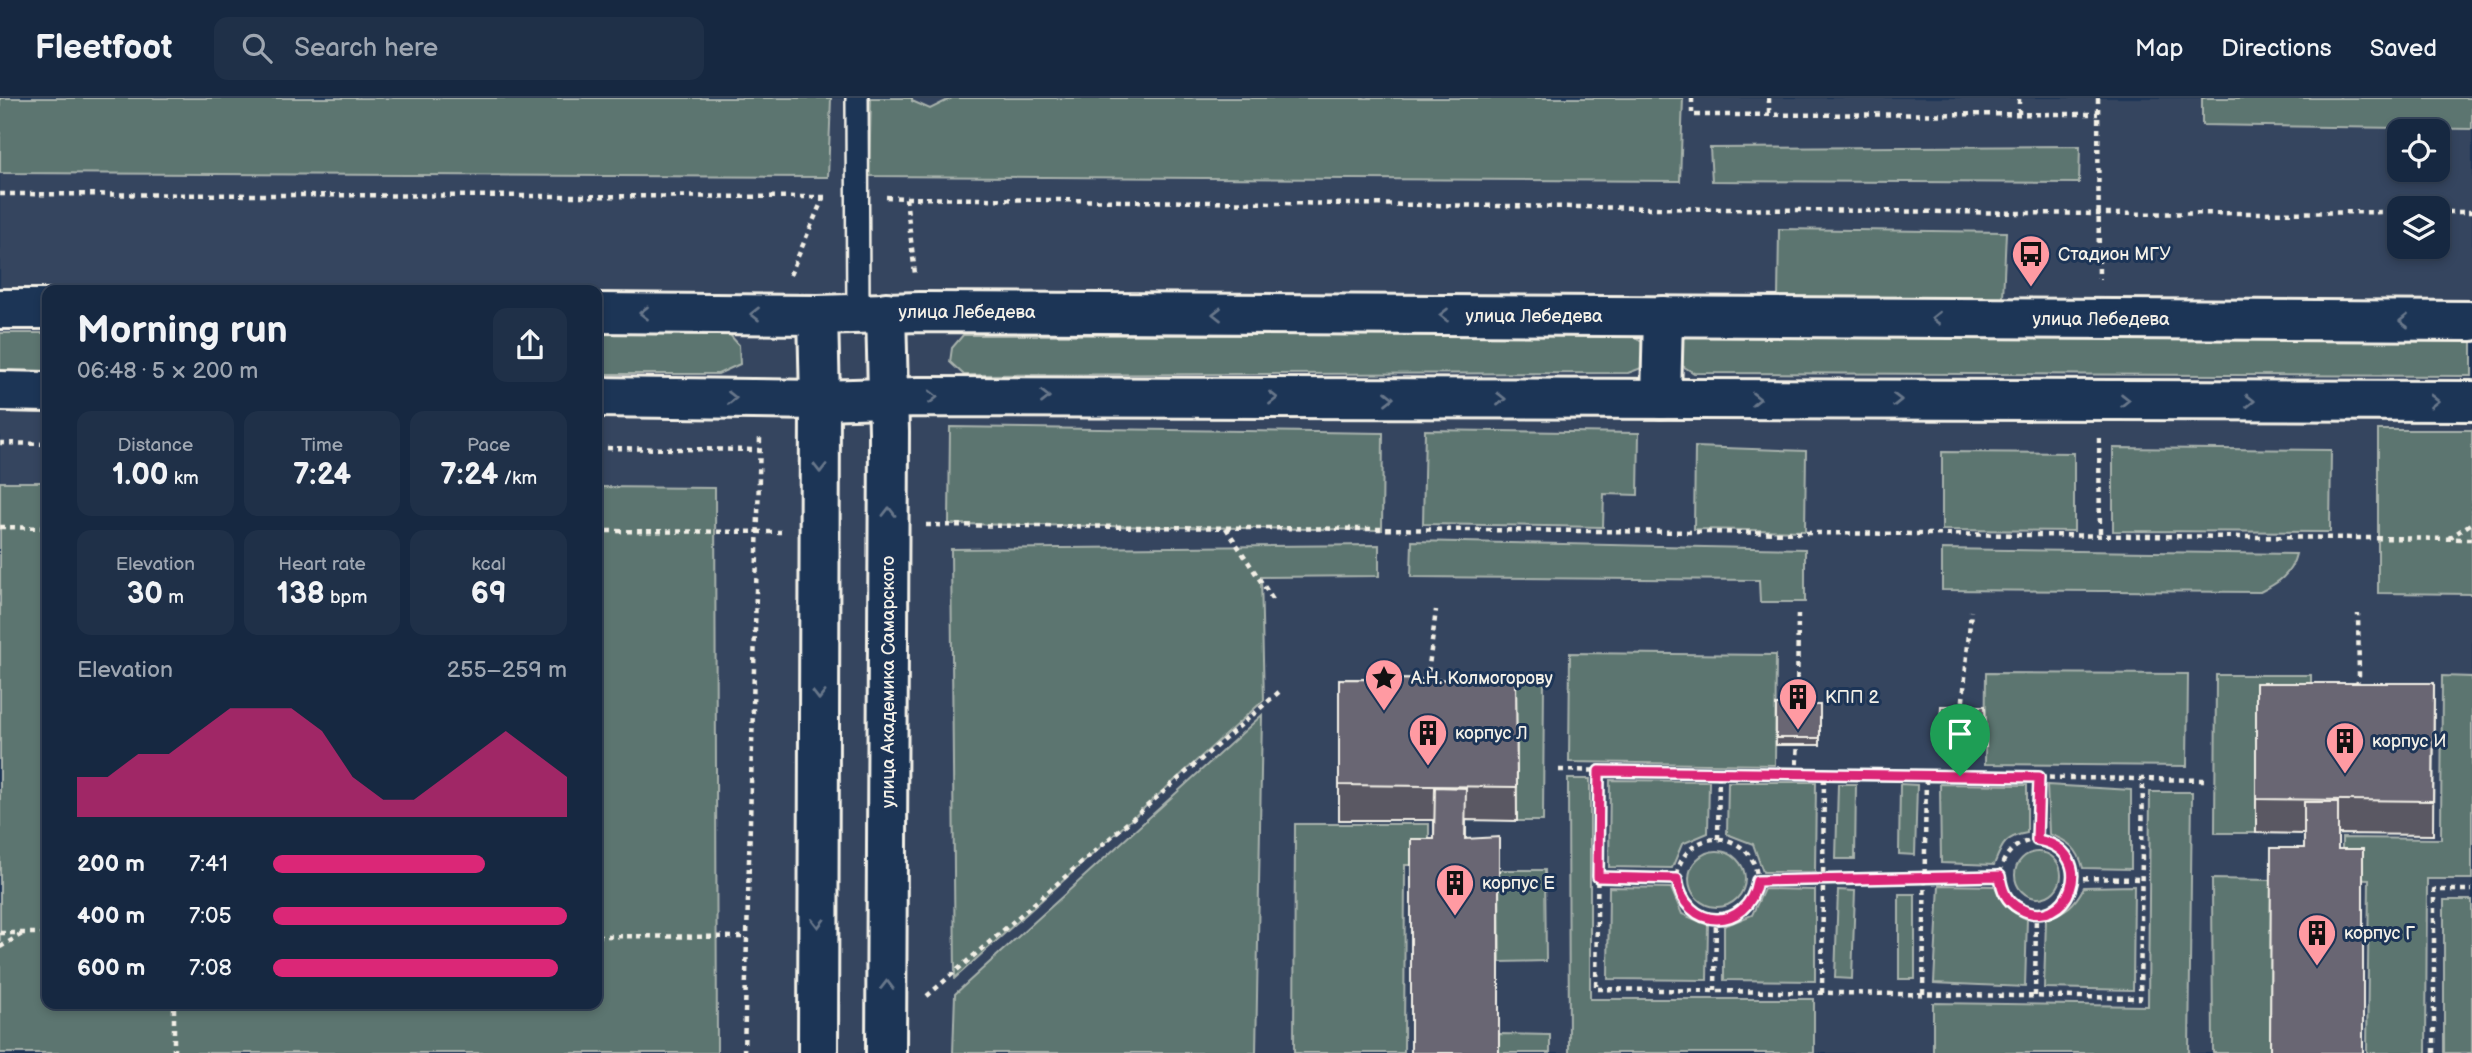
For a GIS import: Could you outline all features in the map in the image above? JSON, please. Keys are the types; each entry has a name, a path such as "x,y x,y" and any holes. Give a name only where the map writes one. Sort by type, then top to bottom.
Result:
{"street":[{"path":"0,309 42,309"},
{"name":"улица Лебедева","path":"602,313 818,315 872,312 2472,321"},
{"name":"улица Академика Самарского","path":"872,312 889,398 886,1053"},
{"path":"818,315 818,1053"},
{"path":"1661,399 1663,316"},
{"path":"0,391 42,392"},
{"path":"602,397 820,400 2472,401"}],"lane":[{"path":"857,98 872,312"}],"path":[{"path":"1692,98 1692,115 2098,114"},
{"path":"1769,98 1769,113"},
{"path":"2019,114 2020,98"},
{"path":"2098,98 2099,214"},
{"path":"906,198 2099,214 2387,212"},
{"path":"2450,212 2472,212"},
{"path":"0,443 42,444"},
{"path":"602,448 759,450 744,1053"},
{"path":"2448,539 2472,523"},
{"path":"918,525 2472,539"},
{"path":"0,527 42,528"},
{"path":"1226,527 1275,603"},
{"path":"602,531 758,532"},
{"path":"1426,688 1436,610"},
{"path":"1962,713 1971,611"},
{"path":"1797,712 1798,612"},
{"path":"2355,696 2359,676 2358,614"},
{"path":"926,997 1279,692"},
{"path":"1796,774 1798,734"},
{"path":"1960,776 1961,736"},
{"path":"1559,770 2204,780"},
{"path":"1599,771 1596,989 2140,998 2143,779"},
{"path":"1718,772 1718,839"},
{"path":"1822,993 1824,774"},
{"path":"1923,994 1926,775"},
{"path":"2037,840 2039,777"},
{"path":"1718,839 1730,841 1742,848 1756,868 1757,881 1749,904 1729,918 1716,919 1704,917 1684,902 1678,891 1677,879 1679,866 1694,846 1718,839"},
{"path":"2037,840 2049,842 2067,856 2073,878 2066,899 2057,908 2036,914 2025,912 2006,898 2000,876 2002,865 2015,847 2037,840"},
{"path":"1757,881 2000,876"},
{"path":"1598,877 1677,879"},
{"path":"2073,878 2142,879"},
{"path":"2434,1053 2434,890 2472,890"},
{"path":"2035,996 2036,914"},
{"path":"1715,991 1716,919"},
{"path":"0,933 42,933"},
{"path":"0,947 23,933"},
{"path":"602,936 746,937"},
{"path":"174,1009 174,1053"}],"shaded area":[{"path":"0,98 2472,98 2472,1053 0,1053"}],"green space":[{"path":"0,98 831,98 828,177 0,173"},
{"path":"871,98 912,98 912,101 930,109 952,98 1683,98 1680,181 869,176"},
{"path":"2202,98 2472,98 2472,129 2450,129 2450,119 2387,119 2387,128 2202,125"},
{"path":"2080,146 2079,183 1712,181 1710,148"},
{"path":"1779,229 2006,232 2003,298 1778,299"},
{"path":"716,331 729,334 739,345 740,364 718,374 602,374 602,332"},
{"path":"0,333 42,333 42,373 0,373"},
{"path":"1686,333 2472,341 2472,376 1694,373 1681,365 1678,350"},
{"path":"963,335 1631,335 1644,342 1644,367 1628,373 964,375 950,362 952,348"},
{"path":"950,427 1383,433 1382,530 949,524"},
{"path":"1425,430 1639,433 1638,495 1604,494 1603,527 1423,524"},
{"path":"2378,430 2472,430 2472,594 2378,593"},
{"path":"1695,447 1806,451 1805,531 1694,529"},
{"path":"2113,448 2331,450 2330,532 2113,531"},
{"path":"1942,452 2074,453 2074,531 1942,530"},
{"path":"0,482 42,482 42,1009 602,1009 602,487 715,488 717,1053 0,1053"},
{"path":"1412,541 1805,549 1805,602 1760,602 1759,580 1411,577"},
{"path":"1379,545 1379,576 1261,577 1264,700 955,978 951,549"},
{"path":"1942,549 2296,554 2291,568 2283,578 2260,592 1942,590"},
{"path":"1570,653 1776,655 1775,765 1569,762"},
{"path":"1986,673 2188,674 2187,766 1985,764"},
{"path":"2216,675 2311,675 2311,718 2256,718 2256,833 2215,833"},
{"path":"2442,676 2472,677 2472,879 2427,879 2426,1053 2367,1053 2369,879 2342,878 2342,838 2441,839"},
{"path":"1460,678 1544,679 1543,821 1517,821 1516,714 1460,713"},
{"path":"1262,715 1256,1053 953,1053 955,994"},
{"path":"1568,779 1590,779 1590,999 1814,999 1814,1053 1569,1053"},
{"path":"1610,780 1709,781 1708,833 1682,844 1672,868 1609,867"},
{"path":"1728,782 1816,782 1815,872 1763,872 1753,844 1727,834"},
{"path":"1838,784 1856,784 1855,859 1836,859"},
{"path":"1900,784 1917,785 1915,855 1899,854"},
{"path":"1940,784 2027,785 2027,833 2013,837 2005,843 1994,865 1941,863"},
{"path":"2047,785 2131,790 2131,869 2083,868 2071,846 2049,834"},
{"path":"2150,792 2192,792 2189,1053 1933,1053 1933,1003 2148,1006"},
{"path":"1295,824 1429,824 1429,865 1405,865 1404,1053 1294,1053"},
{"path":"1717,851 1728,853 1737,859 1743,868 1743,890 1737,899 1728,905 1717,907 1706,905 1697,899 1691,890 1689,879 1691,868 1697,859 1706,853"},
{"path":"2038,852 2054,859 2061,875 2054,891 2038,898 2022,891 2015,875 2022,859"},
{"path":"1499,870 1545,870 1546,961 1500,962"},
{"path":"2212,879 2271,880 2270,1053 2213,1053"},
{"path":"1939,885 1995,886 2007,907 2027,919 2025,987 1934,983"},
{"path":"2134,886 2133,990 2044,988 2046,919 2068,907 2084,887"},
{"path":"1609,887 1671,888 1682,914 1708,925 1707,980 1608,979"},
{"path":"1764,889 1815,890 1815,981 1724,980 1724,926 1752,915"},
{"path":"1838,890 1855,891 1852,979 1835,978"},
{"path":"1899,894 1915,894 1915,979 1899,979"},
{"path":"2444,900 2472,900 2472,1053 2444,1053"},
{"path":"1499,1034 1550,1035 1550,1053 1499,1053"}],"building":[{"name":"корпус Л","path":"1339,679 1516,680 1517,787 1339,785"},
{"name":"корпус И","path":"2256,683 2434,683 2433,801 2256,799"},
{"name":"КПП 2","path":"1776,705 1820,705 1820,738 1776,738"},
{"path":"1941,706 1985,706 1986,740 1940,739"},
{"name":"корпус Е","path":"1435,787 1466,788 1465,839 1499,837 1499,1053 1411,1053 1411,839 1434,839"},
{"name":"корпус Г","path":"2304,802 2338,802 2338,849 2363,849 2363,1053 2270,1053 2271,848 2304,848"}],"place":[{"name":"Стадион МГУ","path":"2031,288"},
{"name":"А.Н. Колмогорову","path":"1384,712"},
{"name":"КПП 2","path":"1798,731"},
{"name":"корпус Л","path":"1428,767"},
{"name":"корпус И","path":"2345,775"},
{"name":"корпус Е","path":"1455,917"},
{"name":"корпус Г","path":"2317,967"}],"route":[{"path":"1599,771 1960,776 2039,777 2037,840 2049,842 2059,848 2072,867 2071,889 2057,908 2036,914 2025,912 2006,898 2000,876 1757,881 1749,904 1729,918 1716,919 1704,917 1684,902 1678,891 1677,879 1598,877 1599,771"}]}
